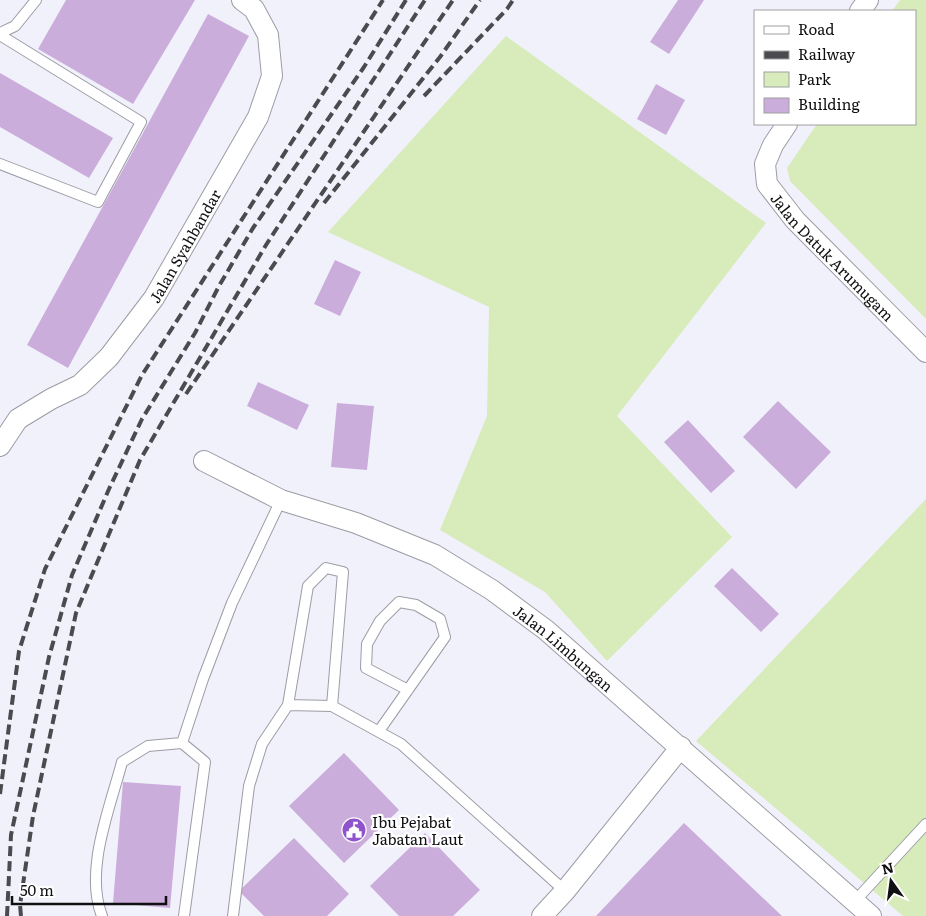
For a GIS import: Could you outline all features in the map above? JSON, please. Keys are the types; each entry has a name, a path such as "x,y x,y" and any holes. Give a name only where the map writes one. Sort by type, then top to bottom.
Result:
{"street":[{"name":"Jalan Syahbandar","path":"0,446 18,419 51,398 80,385 109,357 154,298 258,117 272,76 268,35 254,9 242,0"},
{"name":"Jalan Datuk Arumugam","path":"786,125 773,145 765,164 767,184 795,220 926,352"},
{"name":"Jalan Limbungan","path":"204,461 281,500 356,523 443,560 492,590 546,630 871,916"},
{"path":"542,916 565,891 681,747"}],"lane":[{"path":"0,164 98,202 141,122 0,34 15,26 36,0"},
{"path":"182,744 203,678 232,603 281,500"},
{"path":"233,916 249,786 262,744 288,705 308,586 326,568 343,572 332,706"},
{"path":"379,731 408,690 445,637 440,619 416,605 399,602 380,620 367,644 366,668 408,690"},
{"path":"288,705 332,706 401,744 565,891"},
{"path":"102,916 98,905 96,859 122,762 148,746 182,744 205,762 184,916"},
{"path":"855,901 926,824"}],"green space":[{"path":"900,0 926,0 926,319 790,181 787,168 816,125 916,125 916,10 893,10"},
{"path":"506,36 766,223 617,416 732,537 607,661 545,592 440,530 487,416 489,307 328,232"},
{"path":"926,499 926,916 903,916 696,741"}],"building":[{"path":"66,0 195,0 133,104 38,49"},
{"path":"678,0 704,0 669,54 650,42"},
{"path":"208,14 249,36 68,368 27,345"},
{"path":"0,73 113,138 89,178 0,127"},
{"path":"656,84 685,100 666,135 637,119"},
{"path":"335,260 361,272 340,316 314,304"},
{"path":"258,382 309,405 297,430 247,406"},
{"path":"778,401 831,452 796,489 743,437"},
{"path":"337,403 374,406 367,470 331,467"},
{"path":"688,420 735,471 711,493 664,442"},
{"path":"732,568 779,614 761,632 714,586"},
{"path":"344,753 399,810 344,863 289,806"},
{"path":"123,782 181,786 170,908 113,903"},
{"path":"684,823 782,916 596,916"},
{"path":"425,833 480,890 453,916 399,916 370,886"},
{"path":"294,838 349,894 327,916 264,916 239,891"}],"railway":[{"path":"0,794 19,651 45,569 142,375 383,0"},
{"path":"7,916 11,835 49,657 72,575 109,489 142,419 195,333 219,286 253,228 364,67 406,0"},
{"path":"21,916 20,905 33,816 76,613 140,460 266,245 425,0"},
{"path":"186,394 453,0"},
{"path":"324,203 440,57 480,0"},
{"path":"424,96 507,9 513,0"}],"place":[{"name":"Ibu Pejabat Jabatan Laut","path":"354,830"}]}
